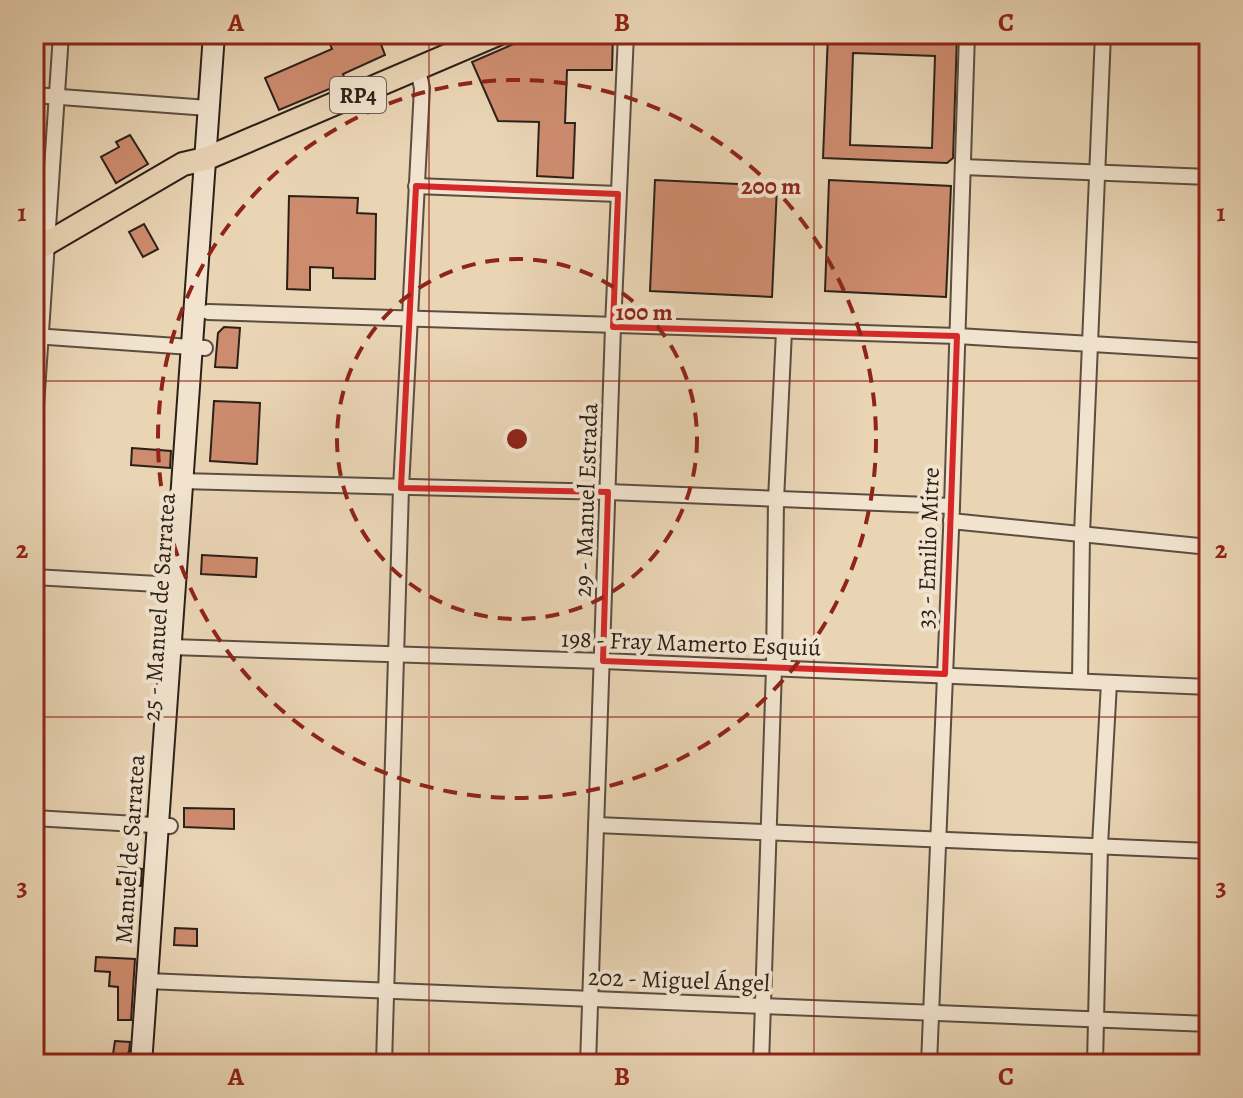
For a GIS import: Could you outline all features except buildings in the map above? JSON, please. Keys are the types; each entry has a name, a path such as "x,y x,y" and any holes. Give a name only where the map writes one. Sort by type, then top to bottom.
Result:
{"main road":[{"path":"212,157 208,108 214,34"},
{"path":"199,348 208,312 212,157 226,34"},
{"name":"RP4","path":"40,256 183,164 212,157 418,70 465,41 498,34"},
{"name":"Manuel de Sarratea","path":"141,1064 153,981 177,647 175,585 188,481 212,157"},
{"name":"25 - Manuel de Sarratea","path":"177,647 188,481"},
{"path":"153,981 153,1064"}],"street":[{"path":"34,436 40,256 58,96 61,34"},
{"name":"29 - Manuel Estrada","path":"588,1064 626,34"},
{"name":"33 - Emilio Mitre","path":"929,1064 967,34"},
{"path":"1080,680 1082,534 1103,34"},
{"path":"384,1064 401,488 422,88 418,70"},
{"path":"34,95 208,108"},
{"path":"963,167 1209,177"},
{"path":"416,186 618,194"},
{"path":"208,312 957,336 1209,351"},
{"path":"761,1064 774,668 776,500 784,331"},
{"path":"38,336 199,348"},
{"path":"188,481 608,492 776,500 951,513 1082,534 1209,547"},
{"path":"34,577 175,585"},
{"name":"198 - Fray Mamerto Esquiú","path":"177,647 945,674 1209,687"},
{"path":"1095,1064 1100,845 1109,683"},
{"path":"34,818 164,825"},
{"path":"596,825 1209,851"},
{"name":"202 - Miguel Ángel","path":"153,981 1209,1024"},
{"path":"34,1062 70,1064"}],"highlighted area":[{"path":"416,186 618,194 613,327 957,336 945,674 603,661 608,492 401,488"}]}
